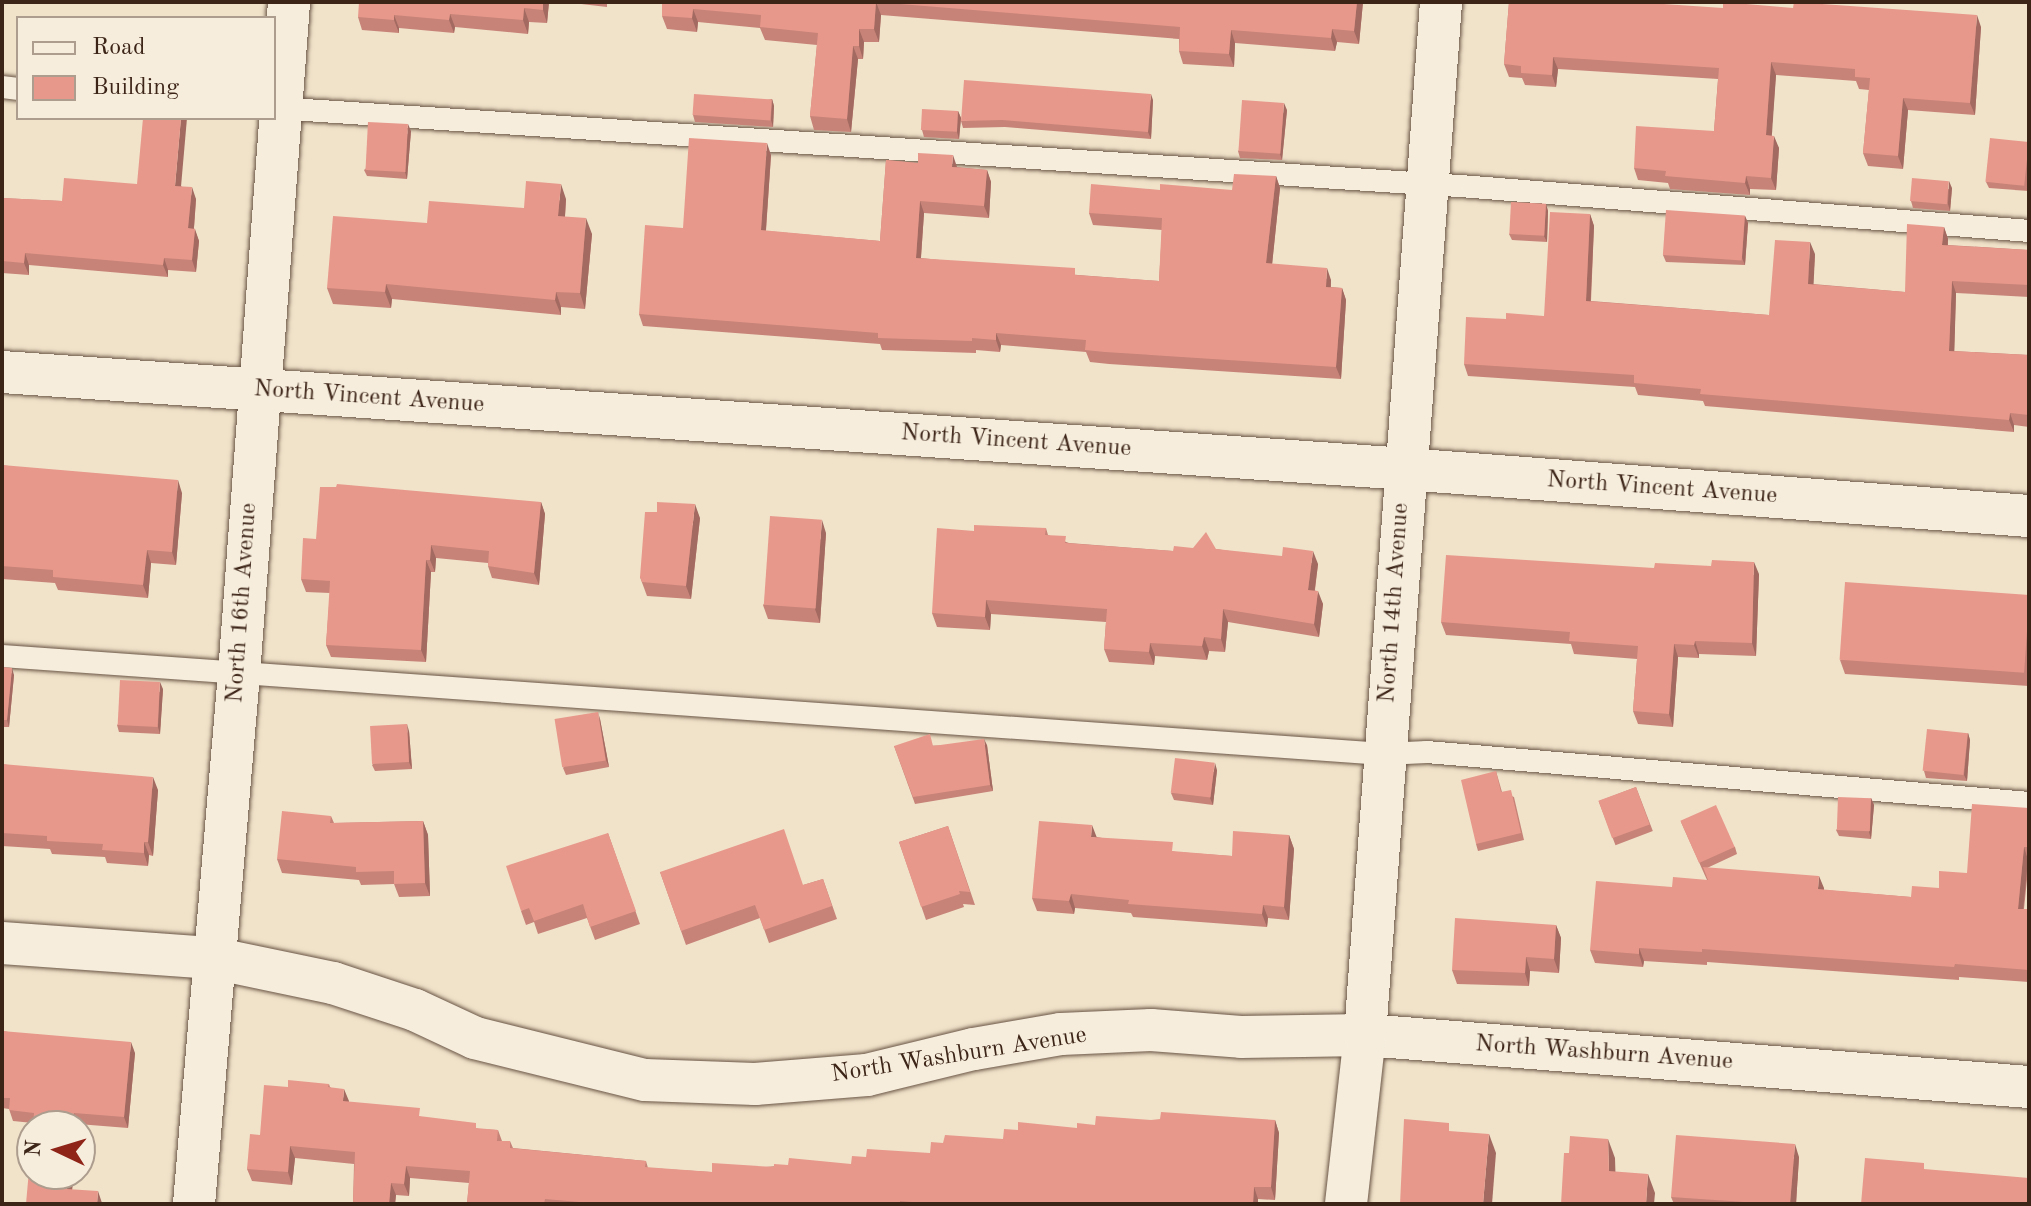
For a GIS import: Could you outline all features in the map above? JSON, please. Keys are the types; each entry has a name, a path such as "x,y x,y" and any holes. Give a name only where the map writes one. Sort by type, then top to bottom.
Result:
{"street":[{"name":"North 16th Avenue","path":"194,1204 239,674 277,108 289,2"},
{"name":"North 14th Avenue","path":"1346,1204 1365,1035 1441,2"},
{"name":"North Vincent Avenue","path":"2,372 1405,469 2029,516"},
{"name":"North Washburn Avenue","path":"2,943 213,958 333,983 415,1010 475,1038 645,1080 755,1084 867,1075 974,1049 1061,1034 1151,1030 1241,1037 1365,1035 2029,1087"}],"lane":[{"path":"277,108 1427,184 2029,231"},
{"path":"2,656 1384,754 1443,753 2029,803"}],"building":[{"path":"359,2 543,2 543,10 524,8 523,20 450,14 449,20 394,15 394,20 358,17"},
{"path":"662,2 876,2 874,29 859,29 859,46 853,46 847,119 810,116 818,33 760,27 761,15 693,9 692,18 662,16"},
{"path":"876,2 1357,2 1354,31 1332,29 1331,38 1231,30 1229,54 1179,51 1180,27"},
{"path":"1509,2 1634,2 1723,8 1723,2 1793,8 1794,2 1977,15 1970,103 1903,98 1898,156 1863,153 1870,78 1855,77 1855,69 1771,62 1766,135 1774,136 1771,178 1746,176 1745,183 1665,176 1666,171 1634,168 1636,126 1714,131 1719,68 1553,57 1552,75 1521,73 1521,66 1504,64"},
{"path":"964,80 1151,94 1148,132 1002,120 961,121"},
{"path":"694,94 772,99 770,120 693,115"},
{"path":"1242,100 1284,103 1280,154 1238,151"},
{"path":"922,109 958,111 957,132 921,130"},
{"path":"143,120 181,120 175,186 192,187 188,228 195,229 192,260 164,258 163,265 25,253 24,263 2,261 2,198 62,201 64,178 137,184"},
{"path":"368,122 408,124 405,172 365,170"},
{"path":"689,138 767,143 761,230 880,241 886,160 918,163 918,153 953,155 952,167 987,170 984,206 920,201 916,258 1075,268 1075,275 1159,281 1162,218 1089,213 1091,184 1160,190 1160,184 1232,190 1234,174 1276,176 1266,263 1327,268 1326,287 1342,288 1336,367 1085,350 1086,340 996,333 996,340 878,338 878,333 639,314 645,225 683,228"},
{"path":"1990,138 2029,142 2024,186 1985,182"},
{"path":"1912,178 1949,181 1947,204 1910,201"},
{"path":"526,181 561,184 558,216 586,218 580,293 556,292 555,300 386,284 385,292 327,288 333,216 427,223 429,201 524,208"},
{"path":"1511,202 1546,204 1544,236 1509,234"},
{"path":"1666,210 1745,216 1742,260 1663,255"},
{"path":"1550,212 1590,214 1586,301 1769,315 1775,240 1810,242 1808,284 1905,292 1907,224 1944,227 1942,245 2029,250 2029,285 1952,281 1949,351 2029,355 2029,415 2010,413 2009,420 1700,394 1701,389 1634,383 1634,375 1464,364 1466,317 1506,319 1506,313 1544,316"},
{"path":"2,465 178,480 172,552 147,550 143,585 53,577 53,570 2,566"},
{"path":"337,484 541,502 534,573 488,566 489,551 431,545 430,560 426,560 421,650 326,645 330,581 301,579 303,538 316,539 320,487 336,487"},
{"path":"657,502 695,504 686,586 642,582 640,577 645,512 657,512"},
{"path":"770,516 822,520 816,608 764,605"},
{"path":"974,525 1046,528 1045,535 1066,536 1065,543 1173,551 1174,546 1193,548 1206,532 1216,549 1282,556 1283,547 1313,551 1308,590 1318,591 1314,624 1223,609 1221,639 1204,637 1202,646 1150,643 1149,652 1104,649 1107,609 986,600 985,617 932,613 937,528 974,531"},
{"path":"1446,555 1654,568 1655,563 1711,566 1712,560 1754,562 1752,643 1695,641 1694,645 1674,644 1669,714 1633,711 1638,646 1569,641 1570,632 1441,622"},
{"path":"1845,582 2029,595 2024,673 1840,660"},
{"path":"2,667 12,668 7,720 2,720"},
{"path":"120,680 160,682 158,727 118,725"},
{"path":"598,712 606,760 562,767 555,719"},
{"path":"407,724 409,762 372,764 370,726"},
{"path":"1927,729 1968,733 1963,775 1923,771"},
{"path":"930,734 933,746 984,739 990,785 913,797 894,746"},
{"path":"1175,758 1215,763 1210,798 1171,793"},
{"path":"2,764 153,777 148,842 144,842 144,853 102,850 103,844 47,841 47,836 2,833"},
{"path":"1496,771 1501,792 1511,790 1521,833 1476,844 1461,780"},
{"path":"1636,787 1650,825 1612,838 1598,801"},
{"path":"1838,797 1871,798 1870,831 1837,830"},
{"path":"1972,804 2029,808 2029,847 2024,847 2018,909 2029,909 2029,970 1702,949 1702,952 1639,948 1639,954 1590,950 1596,881 1672,887 1673,877 1708,880 1703,867 1819,876 1818,889 1911,897 1912,886 1939,888 1939,871 1967,873"},
{"path":"1716,805 1735,847 1699,863 1680,821"},
{"path":"282,811 331,816 330,823 423,821 425,883 394,884 394,871 356,872 356,867 277,859"},
{"path":"1039,821 1092,825 1091,837 1173,842 1172,851 1232,856 1233,831 1289,835 1284,907 1263,905 1262,914 1128,904 1129,900 1071,894 1069,901 1032,898"},
{"path":"948,826 970,892 959,891 960,894 921,907 899,842"},
{"path":"784,829 803,885 823,879 832,906 764,930 755,905 681,931 660,872"},
{"path":"608,833 636,911 590,927 583,904 534,921 529,908 521,911 506,866"},
{"path":"1455,918 1556,925 1554,959 1526,957 1525,973 1452,970"},
{"path":"2,1031 131,1042 124,1117 96,1115 96,1110 9,1110 10,1098 2,1098"},
{"path":"288,1080 329,1084 328,1087 344,1089 343,1101 420,1108 419,1116 476,1123 476,1128 498,1130 497,1141 510,1141 510,1148 646,1161 645,1167 712,1172 712,1163 774,1167 774,1164 788,1165 789,1158 851,1164 852,1156 866,1157 867,1149 930,1153 931,1142 943,1143 945,1135 1003,1139 1004,1129 1018,1130 1018,1122 1077,1128 1077,1123 1095,1125 1096,1116 1151,1120 1160,1119 1161,1112 1275,1120 1271,1187 1254,1187 1253,1204 936,1204 900,1201 900,1204 602,1204 545,1199 544,1204 476,1204 467,1203 470,1171 406,1166 404,1184 391,1183 389,1204 353,1203 355,1152 290,1146 288,1172 247,1169 250,1134 260,1135 264,1085 288,1087"},
{"path":"1404,1119 1449,1123 1449,1131 1489,1134 1483,1204 1400,1204"},
{"path":"1676,1135 1795,1144 1790,1204 1744,1204 1671,1197"},
{"path":"1570,1136 1608,1139 1609,1171 1648,1174 1646,1204 1561,1204 1564,1153 1569,1153"},
{"path":"1865,1158 1924,1163 1924,1169 2029,1178 2029,1204 1861,1204"},
{"path":"27,1190 98,1191 97,1204 26,1204"}]}
